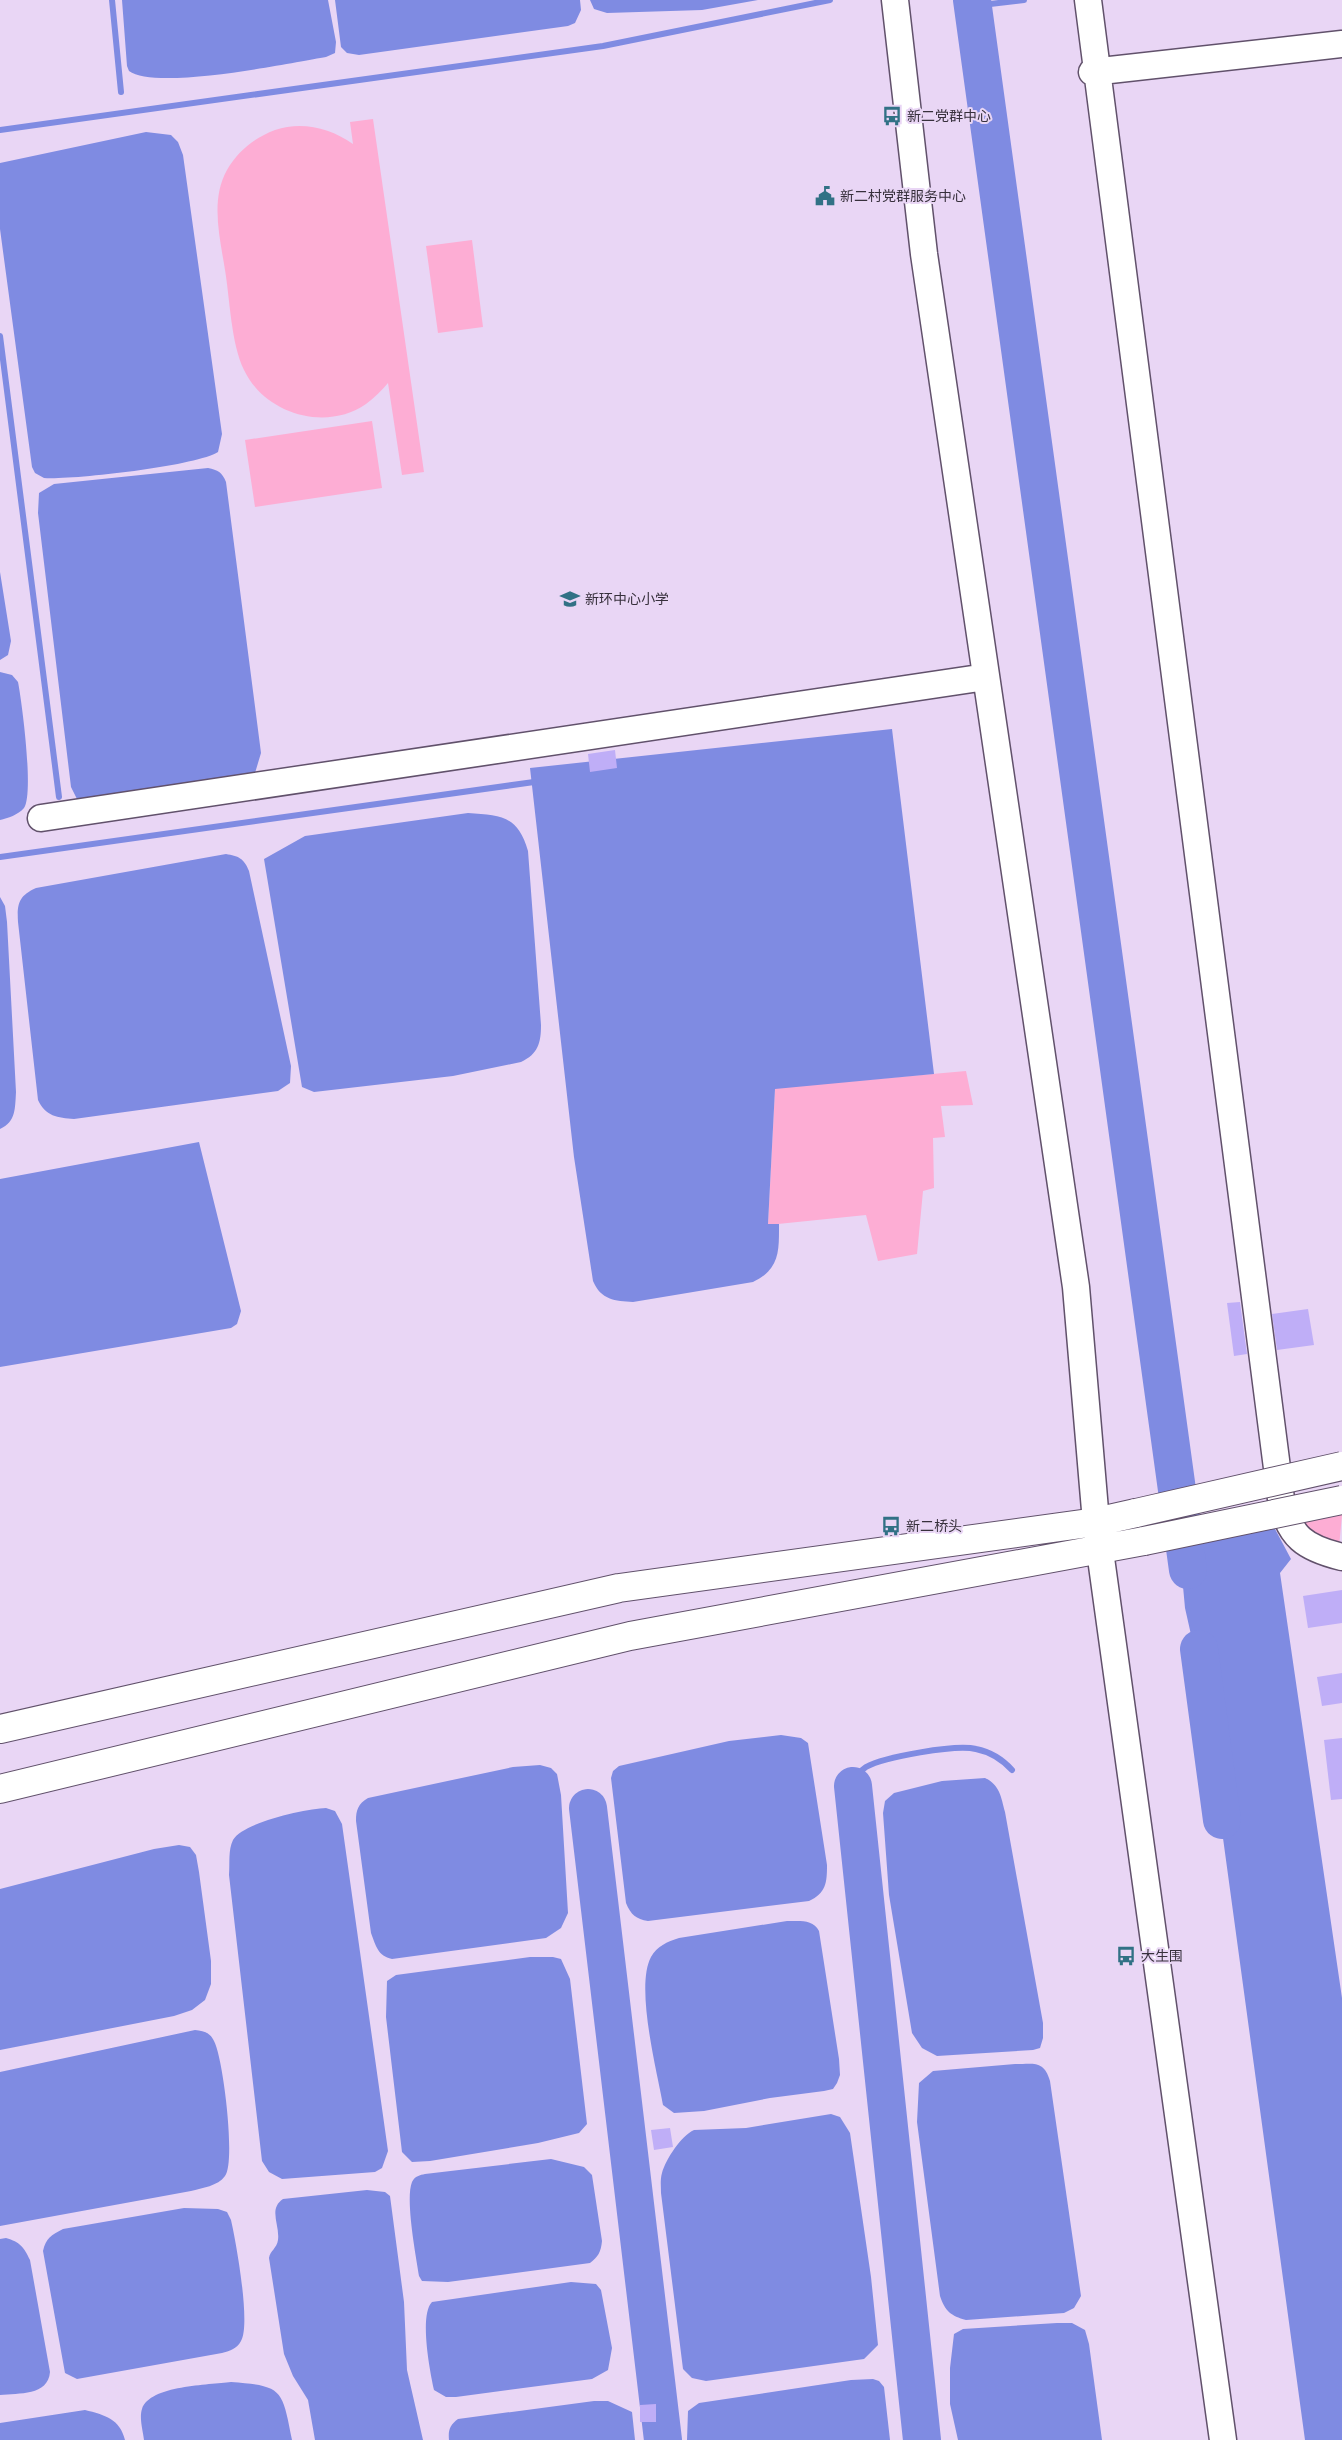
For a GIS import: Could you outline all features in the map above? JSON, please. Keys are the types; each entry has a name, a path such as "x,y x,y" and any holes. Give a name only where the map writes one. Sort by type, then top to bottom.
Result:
{"highway":[{"path":"0,1729 619,1588 1096,1522 1342,1466"},
{"path":"0,1789 630,1636 1100,1551 1342,1500"}],"street":[{"path":"895,0 924,254 1076,1287 1096,1522 1223,2440"},
{"path":"1090,9 1281,1499 1291,1531 1301,1541 1314,1548 1342,1557"},
{"path":"1092,72 1342,44"},
{"path":"41,818 986,677"}],"shaded area":[{"path":"373,119 424,472 402,475 388,383 366,404 350,412 333,417 315,417 298,414 266,398 254,385 244,370 236,347 219,232 218,206 222,182 227,170 236,157 253,141 285,127 305,126 325,130 353,144 350,122"},
{"path":"472,240 483,327 438,333 426,246"},
{"path":"372,421 382,488 255,507 245,440"},
{"path":"966,1071 973,1105 941,1106 945,1137 933,1138 934,1188 923,1191 917,1254 878,1261 866,1215 768,1225 775,1088"},
{"path":"1342,1515 1339,1547 1325,1545 1295,1520"}],"water":[{"path":"122,0 328,0 336,42 335,53 326,57 224,74 166,78 144,76 129,71 127,66"},
{"path":"335,0 580,0 581,10 575,23 568,26 359,55 347,53 341,47"},
{"path":"590,0 758,0 702,10 607,13 594,9"},
{"path":"146,132 171,135 178,142 183,155 222,434 218,452 186,462 161,467 80,477 44,478 35,473 32,467 0,229 0,163"},
{"path":"208,468 219,472 226,482 261,753 255,773 86,802 77,799 71,787 38,513 39,493 54,484"},
{"path":"0,572 11,641 8,655 0,660"},
{"path":"0,672 12,675 18,682 28,767 28,785 24,808 10,817 0,820"},
{"path":"892,729 934,1074 775,1089 768,1224 779,1224 779,1243 773,1265 762,1277 753,1282 633,1302 620,1301 604,1296 593,1281 574,1157 530,768"},
{"path":"468,813 490,815 507,820 519,831 528,851 541,1025 539,1043 535,1052 521,1062 453,1076 314,1092 302,1087 264,859 305,836"},
{"path":"226,854 240,858 249,871 291,1066 290,1083 278,1091 74,1119 57,1117 48,1113 38,1100 18,922 18,911 22,898 25,894 36,888"},
{"path":"0,897 5,906 7,922 16,1092 14,1114 9,1123 0,1129"},
{"path":"199,1142 241,1311 237,1324 231,1328 0,1367 0,1179"},
{"path":"1266,1512 1291,1559 1280,1573 1342,1998 1342,2440 1305,2440 1214,1772 1219,1759 1185,1608 1178,1532"},
{"path":"781,1735 801,1738 808,1743 827,1865 826,1882 819,1895 809,1901 648,1921 634,1916 626,1903 611,1778 613,1771 619,1766 729,1741"},
{"path":"540,1765 551,1768 557,1774 561,1795 568,1913 561,1928 546,1938 392,1959 387,1958 378,1950 371,1933 356,1821 357,1810 360,1805 368,1798 513,1767"},
{"path":"985,1778 997,1788 1005,1812 1043,2023 1043,2038 1040,2048 1033,2050 937,2056 922,2048 912,2033 889,1895 883,1813 885,1801 894,1793 942,1781"},
{"path":"326,1808 335,1811 342,1824 388,2151 382,2168 375,2172 282,2179 269,2172 262,2161 229,1875 230,1852 231,1844 239,1833 262,1822 290,1814"},
{"path":"179,1845 190,1847 196,1855 199,1872 211,1961 211,1984 205,2000 192,2010 174,2016 0,2050 0,1889 154,1849"},
{"path":"787,1921 810,1923 819,1931 839,2059 840,2075 837,2083 833,2089 824,2091 770,2098 704,2111 674,2113 663,2105 652,2051 645,1988 651,1957 663,1945 679,1938"},
{"path":"530,1957 561,1959 570,1979 587,2124 579,2133 538,2143 430,2161 412,2162 402,2152 386,2017 387,1981 396,1975"},
{"path":"195,2030 206,2032 214,2041 218,2051 229,2131 228,2167 225,2176 210,2186 191,2191 0,2226 0,2072"},
{"path":"1015,2064 1041,2066 1048,2074 1050,2081 1081,2296 1074,2308 1064,2313 966,2320 956,2317 949,2312 940,2296 917,2122 919,2083 933,2071"},
{"path":"831,2114 840,2117 850,2133 871,2277 878,2345 864,2359 706,2381 692,2378 683,2369 661,2193 661,2176 667,2161 684,2137 694,2130 746,2128"},
{"path":"551,2159 584,2167 592,2175 602,2241 599,2254 595,2259 590,2263 448,2282 422,2281 419,2276 410,2214 410,2190 415,2178 425,2174"},
{"path":"367,2190 385,2192 390,2196 404,2302 407,2370 423,2440 315,2440 308,2400 293,2376 284,2354 269,2258 278,2240 276,2208 283,2199"},
{"path":"184,2208 218,2209 227,2212 231,2220 244,2301 244,2332 239,2344 233,2349 222,2353 77,2379 65,2373 43,2251 47,2240 63,2229"},
{"path":"6,2238 15,2241 21,2246 30,2260 50,2372 48,2380 38,2389 31,2392 0,2395 0,2239"},
{"path":"571,2282 596,2284 601,2290 612,2348 608,2370 592,2379 456,2397 446,2397 434,2390 428,2358 426,2331 428,2309 432,2302"},
{"path":"1072,2323 1085,2330 1089,2344 1102,2440 958,2440 950,2404 950,2368 954,2334 963,2329"},
{"path":"873,2379 879,2381 884,2387 890,2440 687,2440 688,2411 699,2403 851,2380"},
{"path":"231,2382 261,2386 277,2393 286,2410 292,2440 144,2440 141,2420 142,2409 147,2401 156,2395 181,2388"},
{"path":"594,2401 608,2401 632,2412 635,2440 449,2440 450,2428 458,2419"},
{"path":"85,2410 111,2419 123,2433 125,2440 0,2440 0,2423"}],"building":[{"path":"615,750 617,768 590,772 588,754"},
{"path":"1240,1302 1247,1354 1234,1356 1227,1303"},
{"path":"1308,1309 1314,1345 1277,1350 1272,1314"},
{"path":"1342,1590 1342,1623 1308,1628 1303,1596"},
{"path":"1342,1673 1342,1703 1322,1706 1317,1677"},
{"path":"1342,1738 1342,1799 1331,1800 1324,1740"},
{"path":"670,2128 673,2147 654,2150 651,2130"},
{"path":"656,2404 656,2422 640,2422 640,2405"}],"waterway":[{"path":"112,0 121,92"},
{"path":"0,130 603,46 830,0"},
{"path":"972,0 1188,1570"},
{"path":"973,6 1024,0"},
{"path":"0,336 59,797"},
{"path":"0,857 534,782"},
{"path":"1199,1649 1222,1820"},
{"path":"853,1786 859,1773 875,1763 920,1752 953,1748 976,1749 987,1752 996,1756 1012,1770"},
{"path":"853,1786 922,2440"},
{"path":"588,1808 663,2440"}],"place":[{"name":"新二党群中心","path":"892,116"},
{"name":"新二村党群服务中心","path":"825,196"},
{"name":"新环中心小学","path":"570,599"},
{"name":"新二桥头","path":"891,1526"},
{"name":"大生围","path":"1126,1956"}]}
